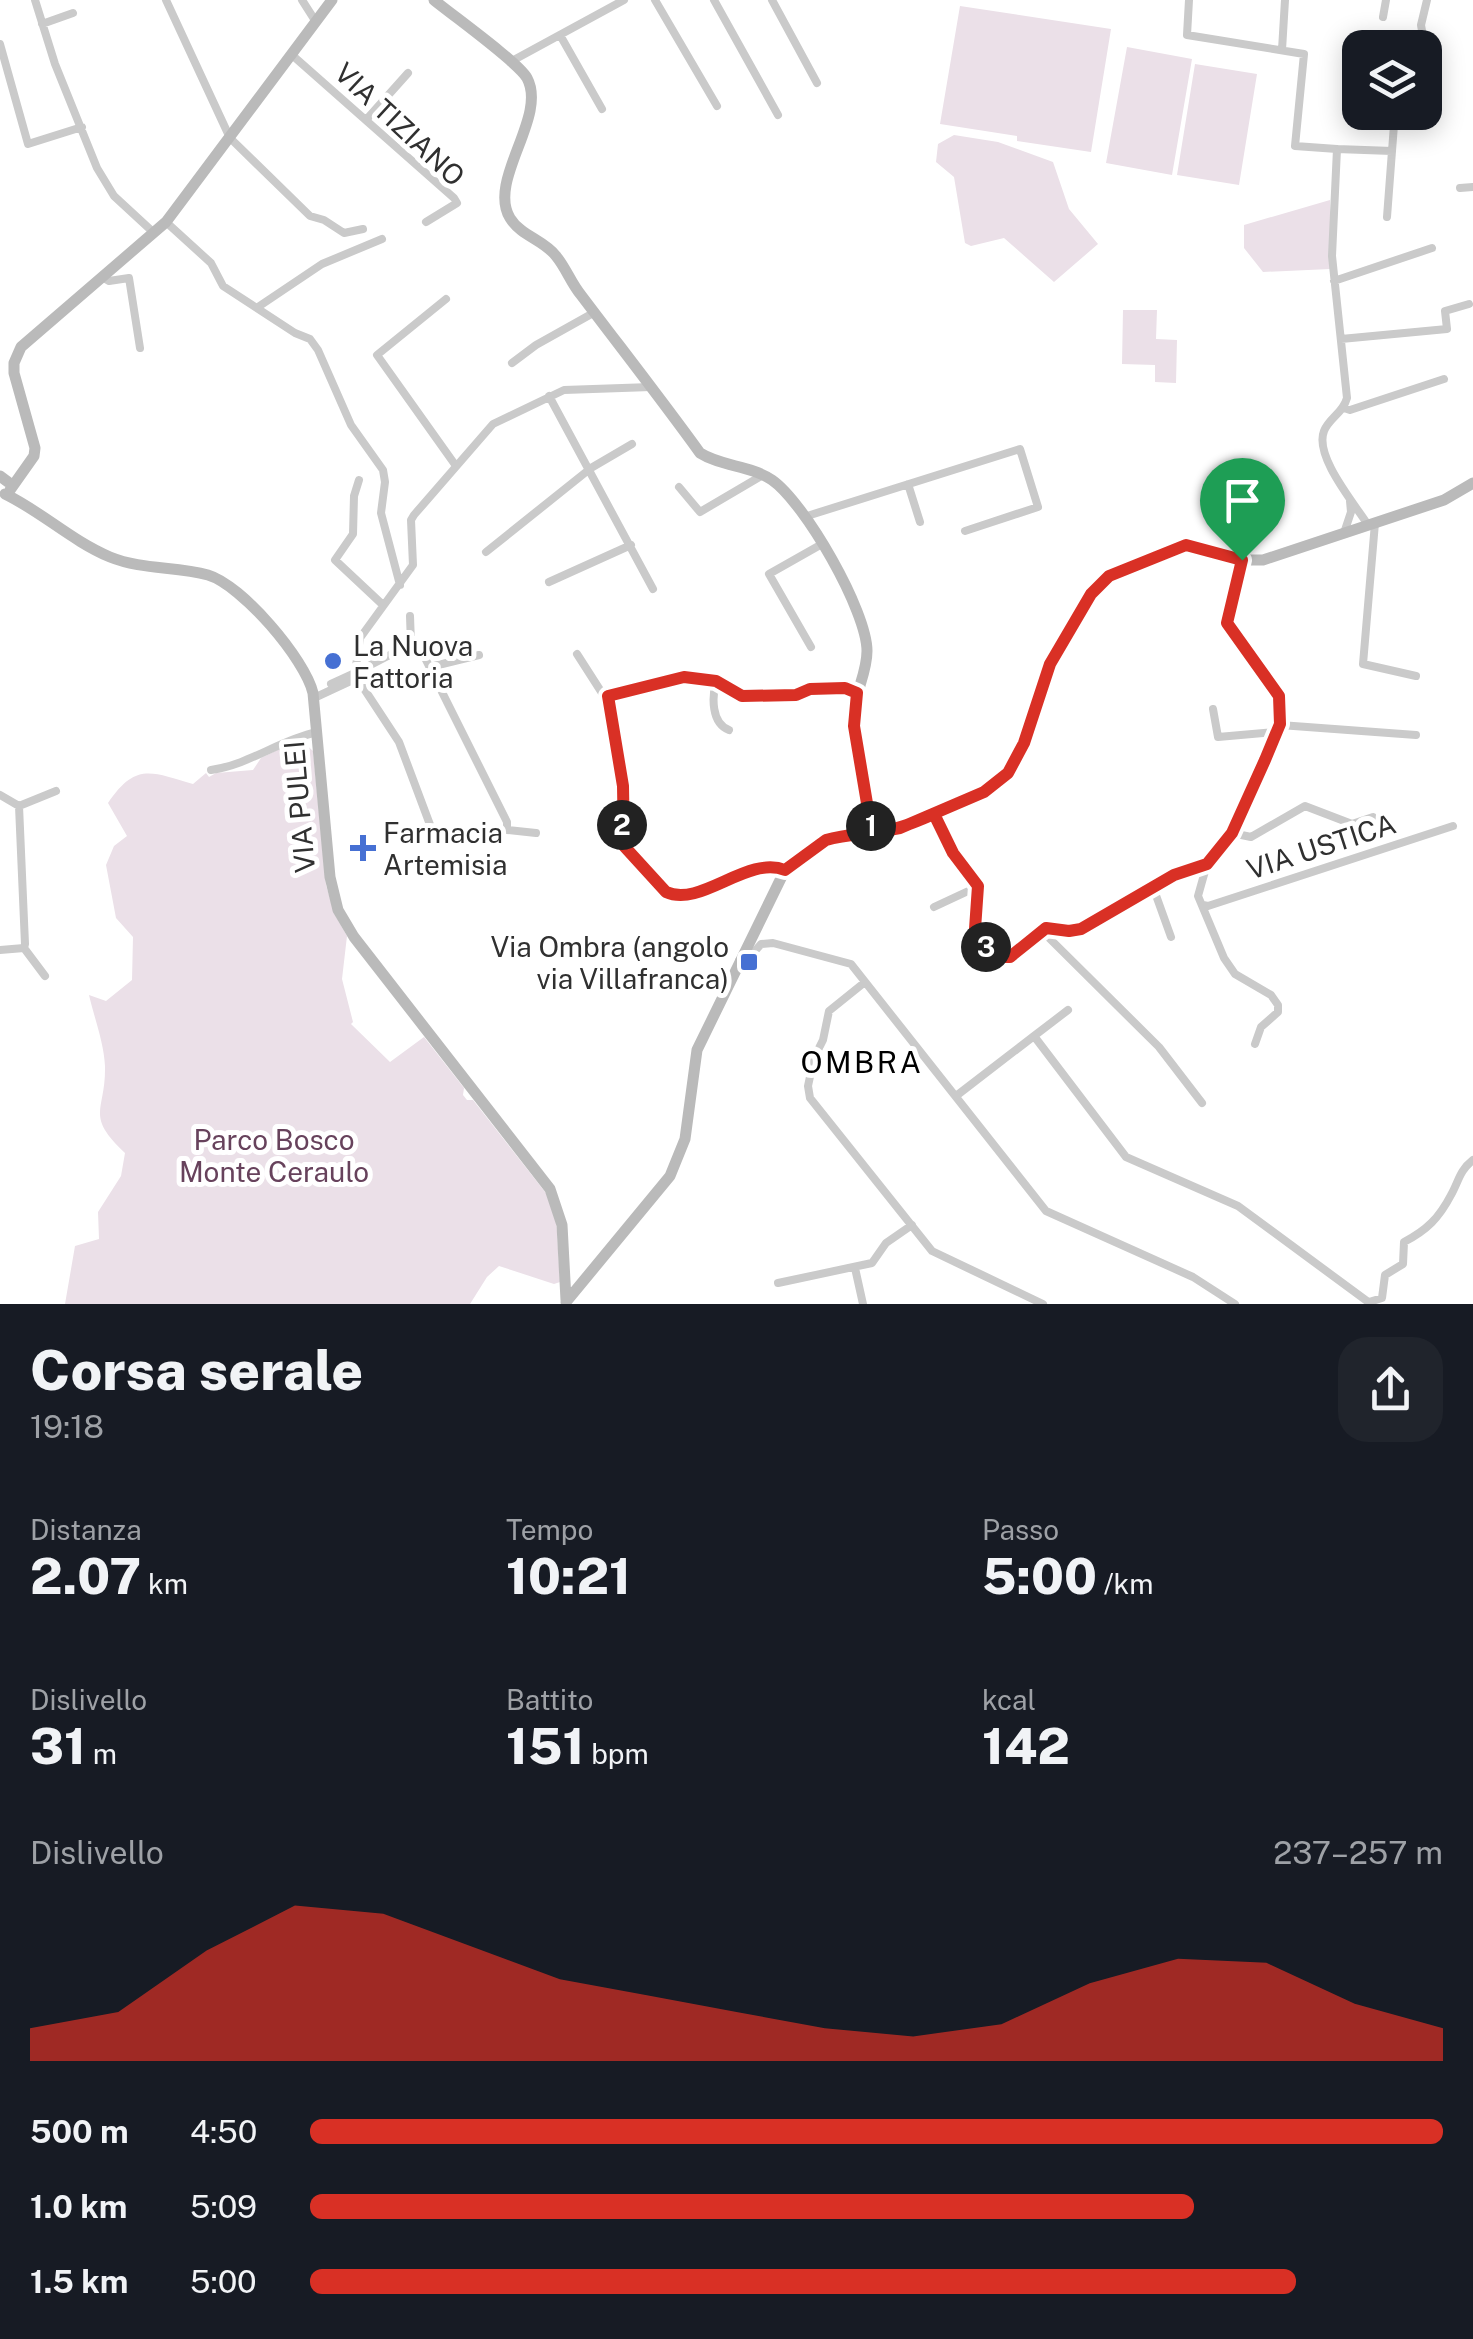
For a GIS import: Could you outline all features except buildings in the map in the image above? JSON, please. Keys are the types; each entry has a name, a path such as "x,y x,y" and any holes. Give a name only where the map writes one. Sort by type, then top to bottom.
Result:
{"main road":[{"path":"7,487 34,456 35,441 14,363 20,347 166,222 332,0"},
{"path":"438,1 526,76 530,97 506,184 506,209 520,229 554,252 700,453 713,462 763,476 786,492 822,544 859,611 866,663 857,693 854,726 872,833"},
{"path":"565,1272 584,1270 598,1261 662,1188 678,1160 687,1129 694,1059 785,870 826,840 900,828 984,792 1008,773 1024,743 1050,664 1091,594 1109,576 1186,545 1242,560 1263,560 1444,500 1473,482"},
{"name":"VIA PULEI","path":"7,487 40,516 112,558 225,582 307,674 313,695 330,877 338,910 354,938 550,1189 562,1225 566,1303"},
{"path":"564,1252 584,1270"},
{"path":"566,1303 584,1270"}],"street":[{"path":"35,0 91,155 114,196 153,232"},
{"path":"166,0 230,138 310,216 344,233 363,229"},
{"path":"302,0 316,22"},
{"path":"510,62 624,0"},
{"path":"655,0 717,106"},
{"path":"714,0 778,114"},
{"path":"772,0 817,83"},
{"path":"1190,0 1187,36 1304,54 1295,146 1392,151"},
{"path":"1282,50 1285,0"},
{"path":"1383,17 1386,0"},
{"path":"1422,30 1427,0"},
{"path":"42,24 73,13"},
{"path":"560,35 602,110"},
{"path":"0,44 28,144 82,127"},
{"name":"VIA TIZIANO","path":"292,55 454,198 457,203 426,222"},
{"path":"366,120 408,73"},
{"path":"1387,217 1394,130"},
{"path":"1337,149 1332,256 1346,398 1344,408 1327,426 1321,442 1324,456 1371,524 1363,664 1416,676"},
{"path":"1460,188 1473,188"},
{"path":"166,222 211,263 223,286 296,334 310,339 351,424 382,465 385,482 381,513 400,585"},
{"path":"258,307 322,264 382,240"},
{"path":"1334,281 1432,248"},
{"path":"102,277 109,281 128,278 140,348"},
{"path":"446,299 376,355 456,466"},
{"path":"1341,339 1447,329 1445,311 1470,304"},
{"path":"512,362 596,312"},
{"path":"1344,408 1350,410 1444,379"},
{"path":"436,840 399,742 356,676 360,638 414,562 411,520 493,424 564,390 652,387"},
{"path":"550,396 653,589"},
{"path":"486,552 591,468 632,444"},
{"path":"804,517 1020,449 1038,507 965,532"},
{"path":"680,487 700,512 763,476"},
{"path":"360,480 354,496 355,529 334,560 383,605"},
{"path":"908,484 920,522"},
{"path":"1344,533 1351,512 1350,496"},
{"path":"811,647 768,574 822,544"},
{"path":"549,582 631,545"},
{"path":"1242,560 1227,623 1279,696 1278,728 1232,833 1207,864 1198,896 1224,958 1235,974 1270,995 1278,1005 1278,1012 1261,1027 1254,1044"},
{"path":"410,616 411,644"},
{"path":"313,695 411,644 419,646 507,822 507,830"},
{"path":"577,654 602,693 608,696 684,677 716,681 742,696 796,695 810,689 845,688 857,693"},
{"path":"430,667 479,655"},
{"path":"716,681 716,719 729,730"},
{"path":"608,696 623,786 622,840 627,853 666,892 673,896 706,889 768,866 785,870"},
{"path":"1214,709 1218,737 1278,728 1416,735"},
{"path":"211,770 243,764 273,745 317,732"},
{"path":"19,806 56,791"},
{"path":"0,795 19,806"},
{"path":"19,806 24,948 44,976"},
{"path":"1232,833 1251,837 1306,806 1352,824 1373,817"},
{"path":"934,814 953,853 978,886 975,929 993,957 1010,957 1040,930 1081,929 1174,875 1207,864"},
{"name":"VIA USTICA","path":"1203,905 1452,826"},
{"path":"432,830 536,833"},
{"path":"934,907 978,886"},
{"path":"1153,887 1171,937"},
{"path":"1040,930 1158,1048 1202,1103"},
{"path":"739,961 748,959 761,944 773,943 846,961 1046,1211 1193,1277 1235,1304"},
{"path":"0,950 24,948"},
{"path":"865,982 829,1011 808,1092 932,1250 1043,1304"},
{"path":"956,1096 1068,1010"},
{"path":"1034,1036 1126,1157 1238,1206 1370,1303 1382,1298 1385,1275 1403,1264 1404,1242 1431,1227 1460,1173 1473,1160"},
{"path":"778,1283 872,1263 886,1243 912,1224"},
{"path":"855,1268 863,1304"}],"green space":[{"path":"960,6 1111,29 1091,152 940,124"},
{"path":"1127,47 1192,59 1172,175 1106,163"},
{"path":"1195,64 1257,74 1239,185 1177,175"},
{"path":"954,135 998,142 1053,162 1069,209 1098,244 1054,282 1004,238 971,246 965,243 954,177 936,162 938,144"},
{"path":"1330,200 1330,269 1263,272 1244,248 1244,225"},
{"path":"1123,310 1157,310 1156,339 1177,340 1176,383 1155,382 1155,365 1122,364"},
{"name":"Parco Bosco Monte Ceraulo","path":"300,739 313,751 326,885 335,915 347,936 342,979 351,1024 390,1062 424,1037 464,1088 463,1095 473,1100 549,1197 556,1216 560,1282 554,1284 499,1266 470,1304 65,1304 75,1246 99,1239 98,1212 121,1176 125,1153 101,1120 104,1057 89,995 106,1001 132,980 133,937 116,918 106,865 114,846 127,836 108,803 135,776 154,774 193,784 206,773 209,777 253,770 261,758"}],"place":[{"name":"La Nuova Fattoria","path":"333,661"},
{"name":"Farmacia Artemisia","path":"363,848"},
{"name":"Via Ombra (angolo via Villafranca)","path":"749,962"}],"district":[{"name":"OMBRA","path":"862,1062"}],"route":[{"path":"1242,560 1186,545 1109,576 1091,594 1050,664 1024,743 1008,773 984,792 891,830 872,833 854,726 857,693 845,688 810,689 796,695 737,696 716,681 684,677 608,696 623,786 621,834 627,853 673,896 706,889 758,868 776,866 785,870 826,840 832,838 872,833 891,830 900,828 934,814 953,853 976,880 979,891 975,929 993,957 1010,957 1046,928 1081,929 1174,875 1207,864 1232,833 1265,760 1280,724 1281,703 1226,618 1242,560"}]}
